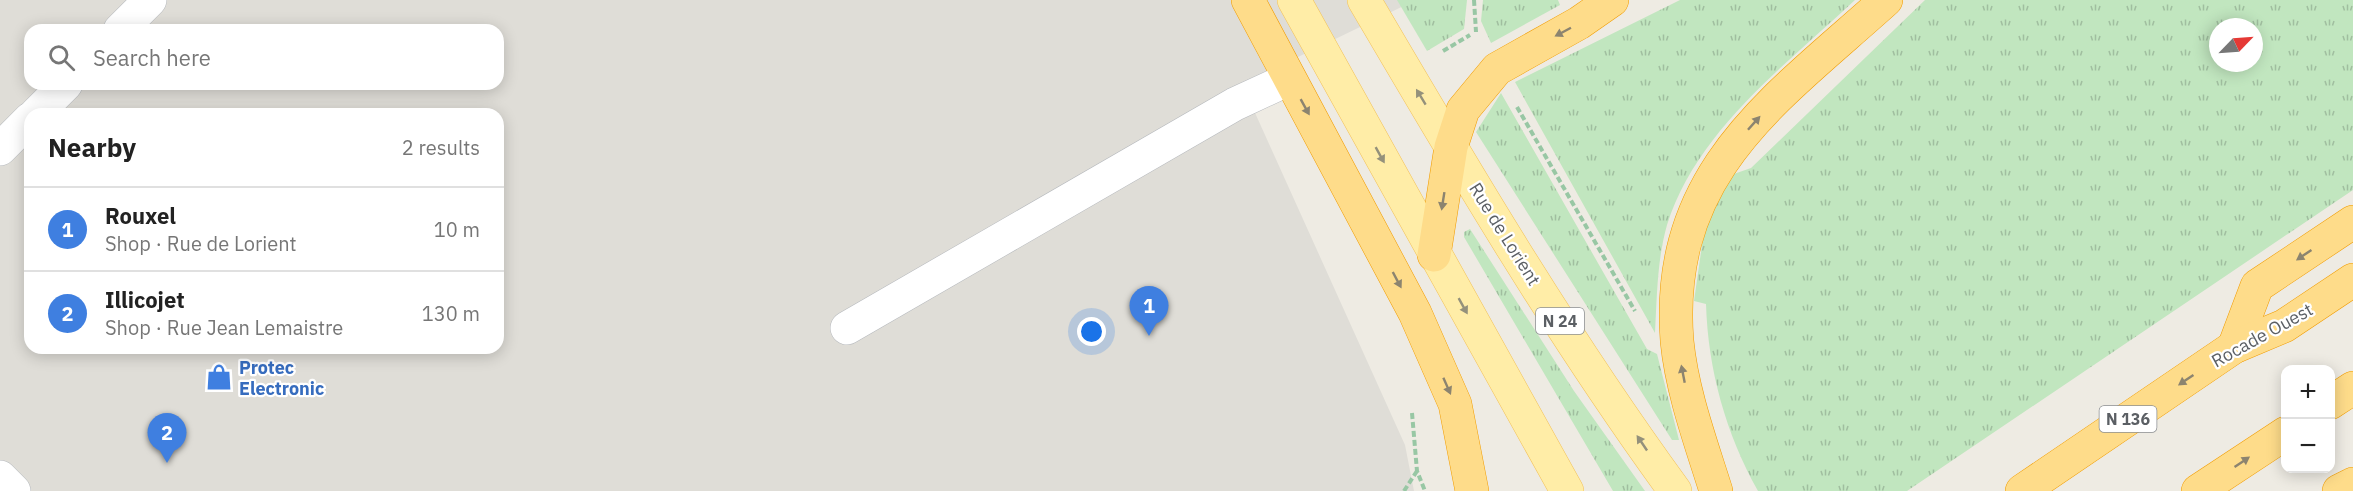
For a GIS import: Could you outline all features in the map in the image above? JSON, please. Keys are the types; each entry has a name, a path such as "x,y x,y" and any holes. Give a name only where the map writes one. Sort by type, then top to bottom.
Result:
{"highway":[{"path":"1248,0 1415,313 1455,404 1472,491"},
{"path":"1434,255 1451,147 1463,110 1497,69 1579,23 1612,0"},
{"path":"1716,491 1695,426 1677,342 1678,277 1683,249 1698,203 1716,168 1766,110 1886,0"},
{"path":"2234,347 2257,286 2353,222"},
{"name":"Rocade Ouest","path":"2022,491 2234,347 2284,326 2353,280"},
{"path":"2335,400 2353,388"},
{"path":"2198,491 2281,436"},
{"path":"2339,491 2353,484"}],"main road":[{"path":"1294,0 1567,491"},
{"name":"Rue de Lorient","path":"1364,0 1451,147 1566,332 1675,491"}],"street":[{"path":"126,24 150,0"},
{"path":"847,328 1235,104 1289,79"},
{"path":"42,108 60,90"},
{"path":"0,149 24,126"},
{"path":"0,477 14,491"}],"path":[{"path":"1474,0 1476,31 1601,255 1652,338 1677,342"},
{"path":"1404,491 1417,471"}],"shaded area":[{"path":"0,0 1416,0 1242,84 1405,445 1414,491 0,491"}],"green space":[{"path":"1397,0 1467,0 1464,29 1427,51"},
{"path":"1483,0 1558,0 1560,5 1491,43 1481,21"},
{"path":"1680,0 1855,0 1746,101 1699,159 1681,191 1667,225 1659,265 1655,333 1515,82"},
{"path":"1925,0 2353,0 2353,190 1907,491 1758,491 1737,447 1721,401 1710,353 1706,304 1694,301 1704,231 1728,176 1751,168"},
{"path":"1501,93 1647,349 1657,354 1679,440 1672,440 1476,132"},
{"path":"1470,229 1574,391 1645,491 1613,491 1464,237 1464,232"}],"place":[{"name":"Rouxel","path":"1149,336"},
{"name":"Protec Electronic","path":"219,377"},
{"name":"Illicojet","path":"167,463"}]}
